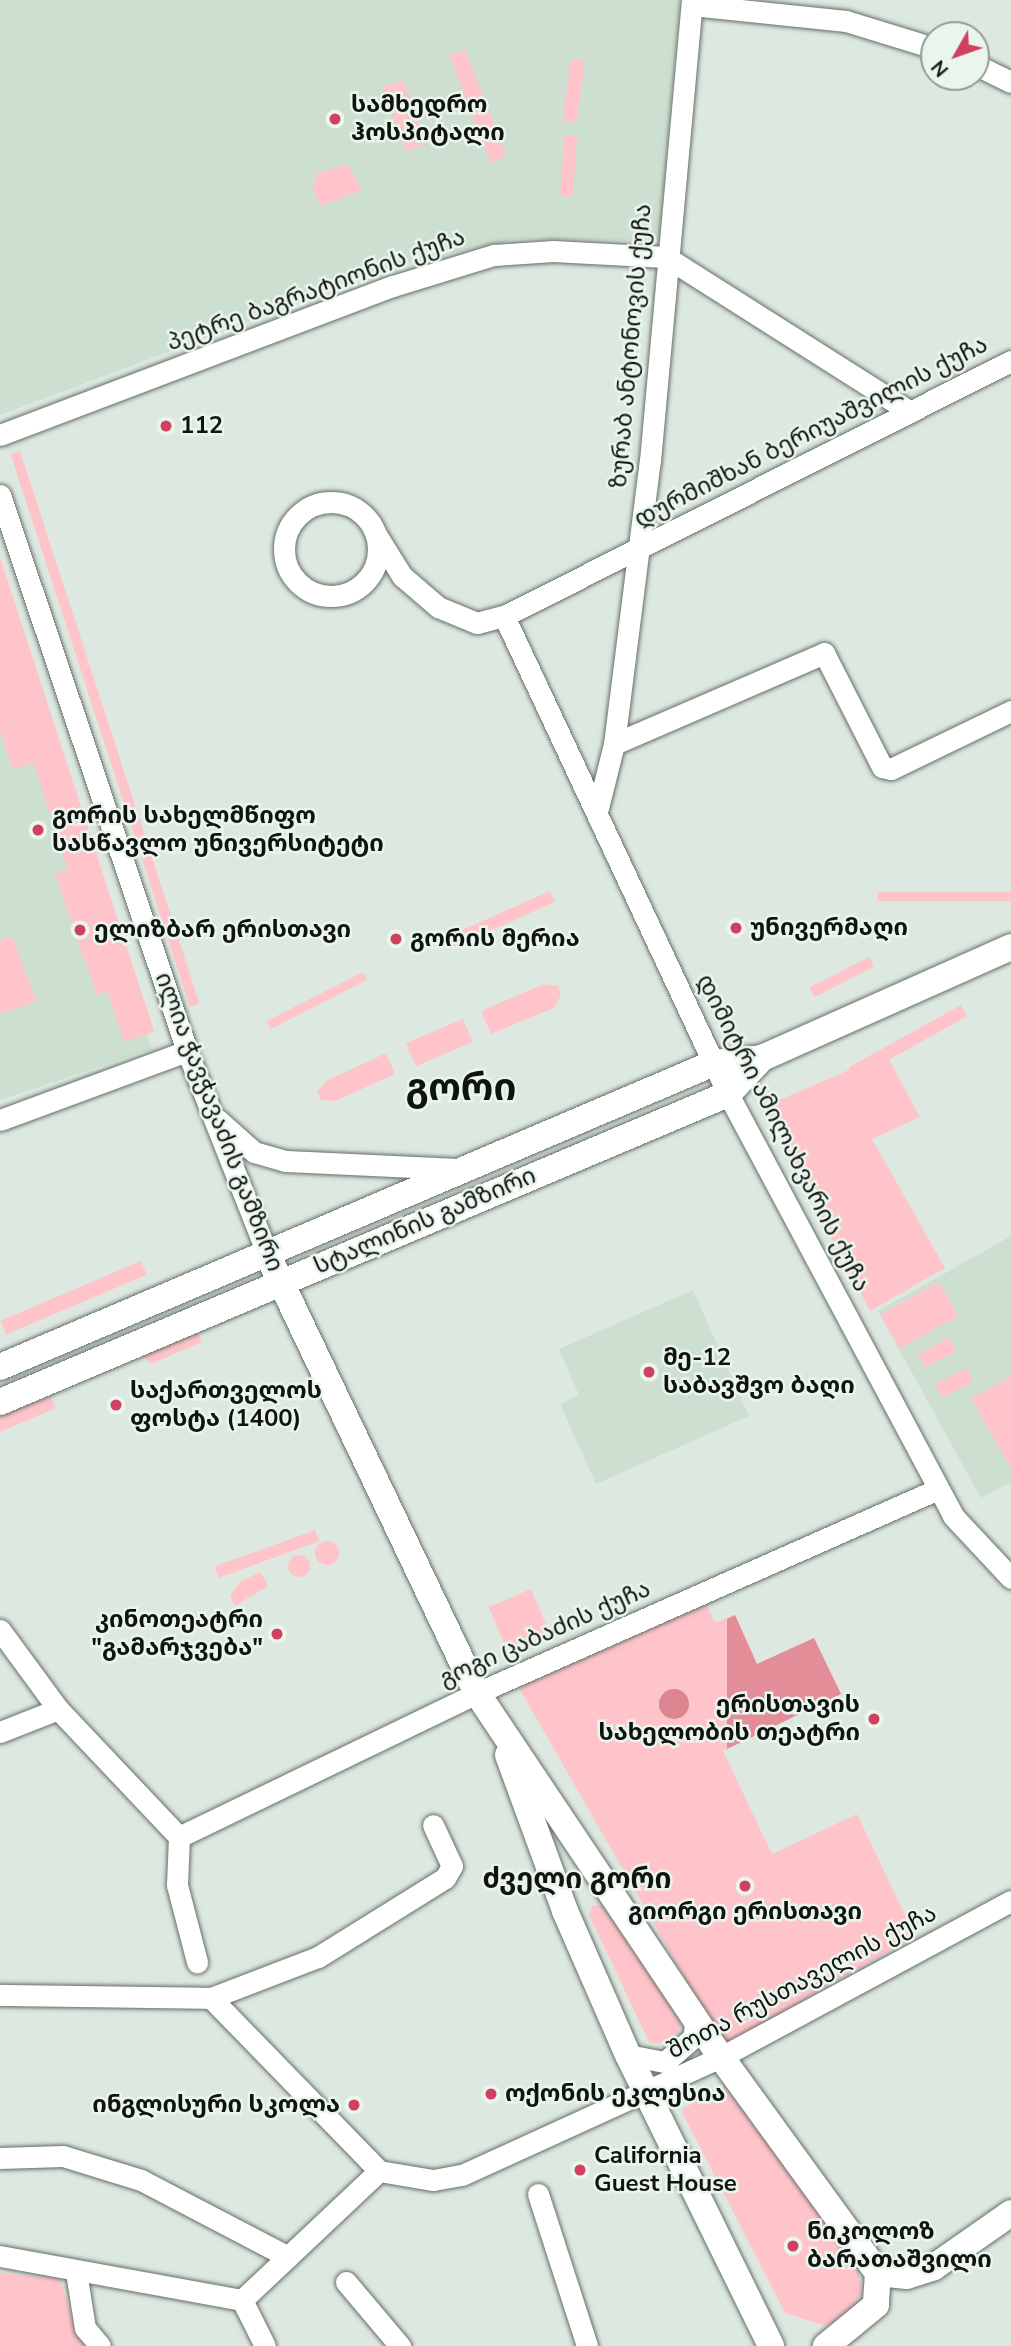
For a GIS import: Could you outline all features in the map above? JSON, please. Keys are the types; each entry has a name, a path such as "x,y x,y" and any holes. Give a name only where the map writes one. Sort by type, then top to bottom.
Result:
{"main road":[{"name":"სტალინის გამზირი","path":"0,1367 459,1169 714,1063 762,1058 1011,947"},
{"name":"სტალინის გამზირი","path":"0,1402 728,1094 762,1058"},
{"name":"ილია ჭავჭავაძის გამზირი","path":"267,1253 477,1693 496,1724 610,1882 721,2057 878,2273"},
{"name":"ილია ჭავჭავაძის გამზირი","path":"496,1724 565,1910 628,2055 774,2343"},
{"path":"826,2346 863,2323 876,2305 878,2273 907,2276 934,2267 1011,2213"}],"street":[{"path":"692,2 833,19 920,44"},
{"name":"ზურაბ ანტონოვის ქუჩა","path":"598,808 614,744 635,550 650,461 666,257 692,2"},
{"path":"990,72 1011,82"},
{"name":"პეტრე ბაგრატიონის ქუჩა","path":"0,435 393,286 494,255 553,251 666,257 911,412"},
{"name":"დურმიშხან ბერიუაშვილის ქუჩა","path":"635,550 1011,361"},
{"name":"ილია ჭავჭავაძის გამზირი","path":"0,495 187,1051 267,1253"},
{"path":"374,531 376,562 370,576 345,594 314,593 290,574 283,544 296,516 323,502 354,508 374,531 402,576 439,607 466,620 504,616 635,550"},
{"path":"370,576 402,576"},
{"name":"დიმიტრი ამილახვარის ქუჩა","path":"504,616 598,808 728,1094 953,1516 1011,1578"},
{"path":"614,744 824,653 882,767 891,769 1011,711"},
{"path":"0,1120 187,1051"},
{"path":"211,1113 254,1152 286,1161 459,1169"},
{"name":"გოგი ცაბაძის ქუჩა","path":"179,1838 477,1693 938,1489"},
{"path":"0,1630 58,1709 179,1838 177,1885 197,1962"},
{"path":"0,1732 58,1709"},
{"path":"0,1995 211,1998 318,1957 445,1878 452,1866 433,1825"},
{"name":"შოთა რუსთაველის ქუჩა","path":"379,2171 433,2180 462,2175 721,2057 1011,1901"},
{"path":"211,1998 379,2171 242,2300"},
{"path":"628,2055 646,2062 673,2057 693,2038 696,2019"},
{"path":"0,2158 62,2156 141,2180 288,2257"},
{"path":"538,2194 587,2346"},
{"path":"0,2256 76,2272 242,2300"},
{"path":"76,2272 85,2328 100,2346"},
{"path":"346,2282 400,2346"},
{"path":"242,2300 265,2346"}],"shaded area":[{"name":"სამხედრო ჰოსპიტალი","path":"0,0 680,0 659,241 517,239 400,265 0,415"},
{"path":"465,49 506,156 490,162 449,55"},
{"path":"571,59 585,61 576,122 562,120"},
{"path":"403,80 426,144 406,151 382,88"},
{"path":"564,135 577,136 573,197 560,196"},
{"path":"348,164 362,190 320,206 313,188 317,173"},
{"path":"20,451 200,1004 190,1007 10,454"},
{"path":"0,557 154,1032 124,1041 0,661"},
{"name":"გორის სახელმწიფო სასწავლო უნივერსიტეტი","path":"0,611 152,1049 0,1100"},
{"path":"0,660 35,762 13,769 0,731"},
{"path":"72,868 114,989 97,995 55,874"},
{"path":"550,891 555,902 453,948 448,937"},
{"path":"878,892 1011,892 1011,901 878,901"},
{"path":"12,936 36,1001 0,1014 0,941"},
{"path":"869,957 874,967 814,997 809,987"},
{"path":"363,972 367,980 271,1029 267,1021"},
{"path":"544,984 558,986 561,995 554,1008 491,1034 481,1011"},
{"path":"961,1005 967,1016 854,1079 848,1068"},
{"path":"463,1019 473,1042 416,1066 406,1043"},
{"path":"386,1053 395,1074 335,1101 321,1100 317,1092 326,1081"},
{"path":"886,1054 920,1117 872,1139 945,1268 870,1311 763,1107"},
{"path":"1011,1236 1011,1482 981,1498 878,1311"},
{"path":"141,1261 147,1275 6,1335 0,1321"},
{"path":"939,1282 958,1316 899,1349 880,1314"},
{"name":"მე-12 საბავშვო ბაღი","path":"693,1290 749,1416 596,1484 560,1404 579,1395 559,1349"},
{"path":"196,1329 202,1342 151,1364 139,1353"},
{"path":"949,1338 956,1351 925,1368 918,1354"},
{"path":"966,1368 973,1381 942,1398 935,1384"},
{"path":"1011,1376 1011,1468 971,1399"},
{"path":"49,1393 56,1408 0,1432 0,1415"},
{"path":"315,1530 319,1541 219,1578 214,1567"},
{"path":"327,1541 336,1544 339,1553 336,1562 327,1565 318,1562 315,1553 318,1544"},
{"path":"299,1555 309,1562 310,1566 303,1576 299,1577 289,1570 288,1566 295,1556"},
{"path":"261,1572 268,1586 235,1606 230,1596 241,1581"},
{"path":"531,1589 549,1631 507,1649 489,1607"},
{"path":"706,1603 715,1623 735,1615 757,1664 814,1638 841,1694 723,1751 772,1854 857,1814 915,1936 724,2046 519,1688"},
{"path":"735,1615 757,1664 814,1638 841,1694 727,1749 727,1619"},
{"path":"674,1689 685,1693 689,1704 685,1715 674,1719 663,1715 659,1704 663,1693"},
{"path":"608,1904 681,2023 678,2033 659,2044 649,2042 589,1915 592,1906"},
{"path":"728,2081 857,2264 862,2292 849,2315 826,2326 785,2313 681,2110"},
{"path":"0,2273 60,2279 76,2331 89,2346 0,2346"}],"place":[{"name":"სამხედრო ჰოსპიტალი","path":"335,119"},
{"name":"112","path":"166,426"},
{"name":"გორის სახელმწიფო სასწავლო უნივერსიტეტი","path":"38,830"},
{"name":"უნივერმაღი","path":"736,928"},
{"name":"ელიზბარ ერისთავი","path":"80,930"},
{"name":"გორის მერია","path":"396,939"},
{"name":"მე-12 საბავშვო ბაღი","path":"649,1372"},
{"name":"საქართველოს ფოსტა (1400)","path":"116,1405"},
{"name":"კინოთეატრი \"გამარჯვება\"","path":"277,1634"},
{"name":"ერისთავის სახელობის თეატრი","path":"874,1719"},
{"name":"გიორგი ერისთავი","path":"745,1886"},
{"name":"ოქონის ეკლესია","path":"491,2094"},
{"name":"ინგლისური სკოლა","path":"354,2105"},
{"name":"California Guest House","path":"580,2170"},
{"name":"ნიკოლოზ ბარათაშვილი","path":"793,2246"}],"district":[{"name":"გორი","path":"461,1088"},
{"name":"ძველი გორი","path":"577,1879"}]}
